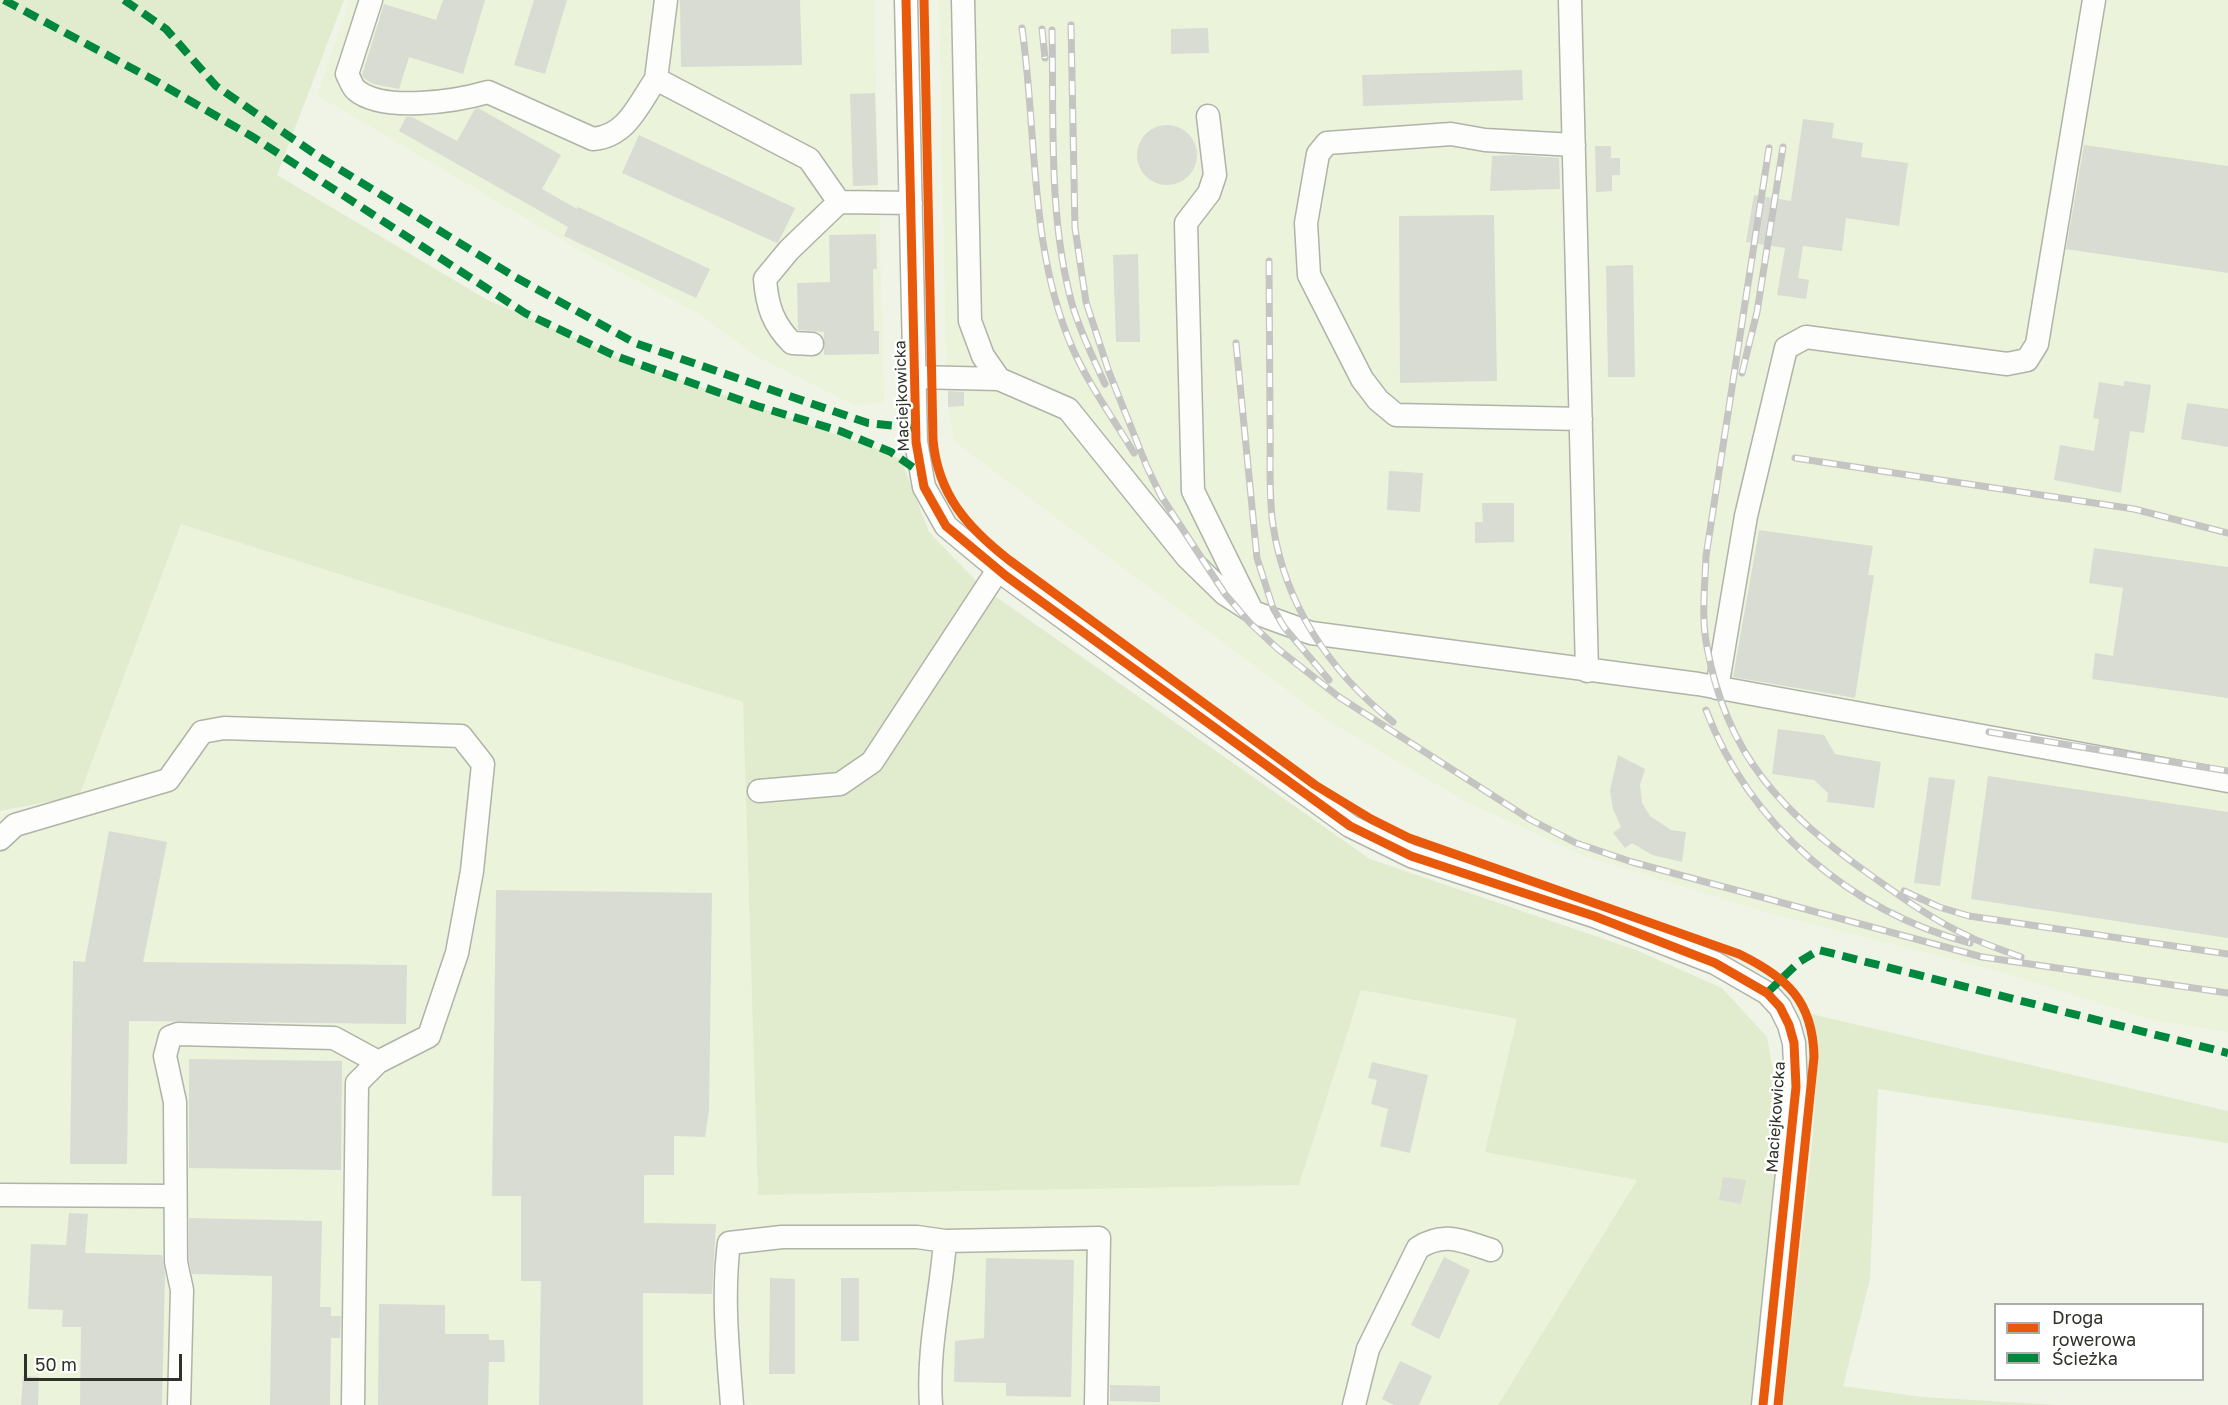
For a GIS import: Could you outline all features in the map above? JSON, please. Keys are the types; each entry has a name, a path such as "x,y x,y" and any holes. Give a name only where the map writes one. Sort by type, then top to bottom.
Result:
{"street":[{"path":"371,0 347,74 355,90 375,99 455,101 488,92 593,139 608,138 624,127 656,79 666,0"},
{"name":"Maciejkowicka","path":"906,0 916,442 924,487 946,526 998,570 1350,826 1411,856 1594,916 1715,963 1774,999 1785,1015 1792,1034 1796,1079 1763,1405"},
{"path":"963,0 970,321 983,356 999,379"},
{"path":"1570,0 1587,671"},
{"path":"1717,688 1746,516 1786,348 1806,337 2007,364 2027,360 2037,344 2094,0"},
{"path":"656,79 809,159 839,202"},
{"path":"1208,116 1215,175 1209,193 1186,223 1193,491 1253,612"},
{"path":"1574,145 1485,140 1451,134 1327,143 1318,154 1306,223 1309,275 1362,379 1378,400 1395,415 1581,419"},
{"path":"812,344 792,343 778,328 767,304 765,279 789,250 839,202 911,203"},
{"path":"915,377 999,379 1068,409 1187,557 1225,594 1253,612 1311,633 1717,688 2228,781"},
{"path":"759,791 840,784 872,762 998,570"},
{"path":"0,839 15,825 168,780 202,732 224,728 461,736 483,764 472,872 457,953 429,1036 378,1062 357,1083 353,1405"},
{"path":"179,1405 182,1290 176,1262 175,1102 165,1056 170,1037 178,1034 334,1038 378,1062"},
{"path":"0,1195 176,1196"},
{"path":"732,1405 725,1269 729,1243 782,1237 917,1237 945,1241 1099,1238 1096,1405"},
{"path":"1354,1405 1368,1349 1418,1248 1431,1240 1444,1237 1491,1250"},
{"path":"931,1405 933,1322 945,1241"}],"shaded area":[{"path":"0,0 344,0 277,175 486,299 627,361 886,452 901,460 929,532 982,587 1370,859 1636,950 1722,988 1767,1037 1783,1124 1757,1405 1498,1405 1637,1180 1485,1152 1517,1019 1361,990 1299,1185 758,1195 743,702 181,524 79,796 0,811"},
{"path":"350,0 874,0 884,402 855,405 756,356 698,313 586,254 317,95"},
{"path":"939,0 2228,0 2228,1032 2152,1020 2008,974 1766,912 1584,856 1465,801 1327,720 955,442 949,414 946,359"},
{"path":"181,524 743,702 758,1195 1299,1185 1361,990 1518,1020 1637,1179 1498,1405 0,1405 0,814 79,796"},
{"path":"1811,1014 2228,1111 2228,1143 1878,1089 1870,1279 1843,1386 1922,1397 2058,1405 1783,1405 1813,1135 1818,1051"}],"building":[{"path":"443,0 485,0 463,74 409,57 399,89 373,84 365,79 362,75 384,4 436,20"},
{"path":"534,0 567,0 545,74 514,65"},
{"path":"680,0 800,0 802,65 681,67"},
{"path":"1208,28 1209,53 1171,54 1171,29"},
{"path":"1522,70 1523,100 1363,106 1362,75"},
{"path":"875,93 878,185 853,186 850,94"},
{"path":"478,108 561,155 542,189 577,209 578,207 710,269 696,298 564,236 568,227 399,131 406,117 412,117 457,141 475,109"},
{"path":"1803,119 1834,123 1832,138 1863,143 1861,157 1908,163 1899,226 1846,218 1842,251 1803,246 1798,278 1809,280 1806,299 1777,295 1785,248 1746,242 1754,195 1791,201"},
{"path":"1167,125 1188,134 1197,155 1188,176 1167,185 1146,176 1137,155 1146,134"},
{"path":"639,135 795,208 777,243 622,173"},
{"path":"2084,145 2228,166 2228,273 2066,249"},
{"path":"1595,146 1611,146 1611,158 1620,158 1620,175 1612,175 1612,191 1596,192"},
{"path":"1492,156 1559,158 1560,189 1490,191"},
{"path":"1494,215 1497,381 1400,383 1399,216"},
{"path":"876,234 877,269 873,269 874,331 879,331 879,354 824,355 824,332 798,330 797,283 830,282 829,235"},
{"path":"1138,254 1140,342 1116,342 1113,255"},
{"path":"1633,265 1635,377 1608,377 1606,266"},
{"path":"2124,381 2151,385 2144,433 2130,431 2121,493 2054,480 2060,445 2094,451 2099,419 2093,418 2099,382 2124,386"},
{"path":"948,391 964,392 964,406 948,407"},
{"path":"2187,403 2228,409 2228,447 2181,439"},
{"path":"1389,471 1423,473 1420,512 1387,510"},
{"path":"1482,503 1514,503 1514,542 1475,543 1475,522 1483,522"},
{"path":"1759,530 1873,546 1868,575 1874,575 1855,698 1733,677"},
{"path":"2094,548 2228,567 2228,698 2092,679 2095,653 2113,656 2123,588 2089,583"},
{"path":"1778,729 1824,735 1835,754 1881,762 1874,808 1827,802 1828,793 1814,780 1772,774"},
{"path":"1618,755 1645,769 1640,785 1642,803 1650,816 1671,830 1686,832 1682,862 1652,855 1632,843 1625,848 1613,833 1621,827 1613,809 1610,791"},
{"path":"1988,776 2228,812 2228,938 1971,899"},
{"path":"1929,777 1955,780 1940,886 1914,883"},
{"path":"109,831 167,842 143,962 407,965 406,1024 129,1021 127,1164 70,1164 73,961 85,962"},
{"path":"496,890 712,893 709,1111 705,1137 674,1136 674,1175 644,1175 644,1223 716,1224 712,1294 643,1293 643,1405 539,1405 541,1281 521,1281 521,1196 492,1196"},
{"path":"189,1059 342,1061 341,1170 189,1168"},
{"path":"1372,1062 1428,1075 1410,1153 1380,1146 1388,1109 1371,1104 1377,1080 1368,1078"},
{"path":"1723,1177 1746,1180 1741,1204 1719,1200"},
{"path":"69,1213 88,1214 85,1253 162,1255 165,1273 162,1405 80,1405 81,1327 62,1327 63,1310 28,1309 31,1244 66,1245"},
{"path":"189,1218 322,1221 320,1307 331,1307 331,1316 341,1316 340,1338 331,1338 330,1405 270,1405 272,1276 192,1274 189,1261"},
{"path":"1444,1257 1470,1270 1439,1339 1411,1325"},
{"path":"986,1258 1074,1260 1071,1397 1006,1396 1006,1383 954,1382 955,1341 984,1338"},
{"path":"770,1278 795,1279 795,1374 769,1374"},
{"path":"841,1278 859,1278 859,1341 841,1341"},
{"path":"379,1304 445,1305 445,1334 489,1334 489,1340 504,1340 505,1362 489,1362 488,1405 378,1405"},
{"path":"1400,1361 1432,1376 1419,1405 1394,1405 1382,1399"},
{"path":"23,1376 39,1377 38,1405 21,1405"},
{"path":"1110,1385 1160,1386 1160,1402 1110,1401"}],"railway":[{"path":"1071,25 1075,228 1086,302 1109,372 1161,496 1225,594 1250,623 1278,649 1339,697 1531,820 1576,843 1632,862 1982,957 2228,993"},
{"path":"1022,28 1041,230 1058,309 1085,374 1134,453"},
{"path":"1042,29 1045,58"},
{"path":"1052,30 1054,168 1064,271 1072,304 1105,384"},
{"path":"1742,373 1757,312 1783,147"},
{"path":"1769,148 1706,556 1704,625 1716,686 1744,751 1785,804 1810,828 1869,874 1928,914 1953,929 2021,957"},
{"path":"1269,261 1271,499 1279,554 1288,582 1314,635 1349,681 1393,722"},
{"path":"1236,343 1257,558 1273,608 1284,627 1329,680"},
{"path":"1795,458 2134,509 2228,533"},
{"path":"1706,710 1725,752 1749,791 1777,826 1810,858 1845,886 1884,909 1926,929 1970,943"},
{"path":"1989,732 2228,771"},
{"path":"1904,891 1939,907 1969,916 2228,954"}],"marked path":[{"path":"4,0 154,80 253,137 525,313 613,355 757,406 840,431 891,452 921,473"},
{"path":"124,0 166,29 216,86 318,156 515,277 635,343 868,423 916,428"},
{"path":"1767,993 1799,962 1819,950 2228,1053"}],"cycle path":[{"path":"906,0 916,442 924,487 946,526 1006,576 1350,826 1411,856 1594,916 1715,963 1767,993 1780,1007 1789,1025 1794,1043 1796,1087 1763,1405"},
{"path":"924,0 933,440 936,460 948,494 968,522 1009,560 1315,785 1371,819 1409,838 1739,954 1770,972 1794,993 1808,1020 1814,1057 1778,1405"}]}
